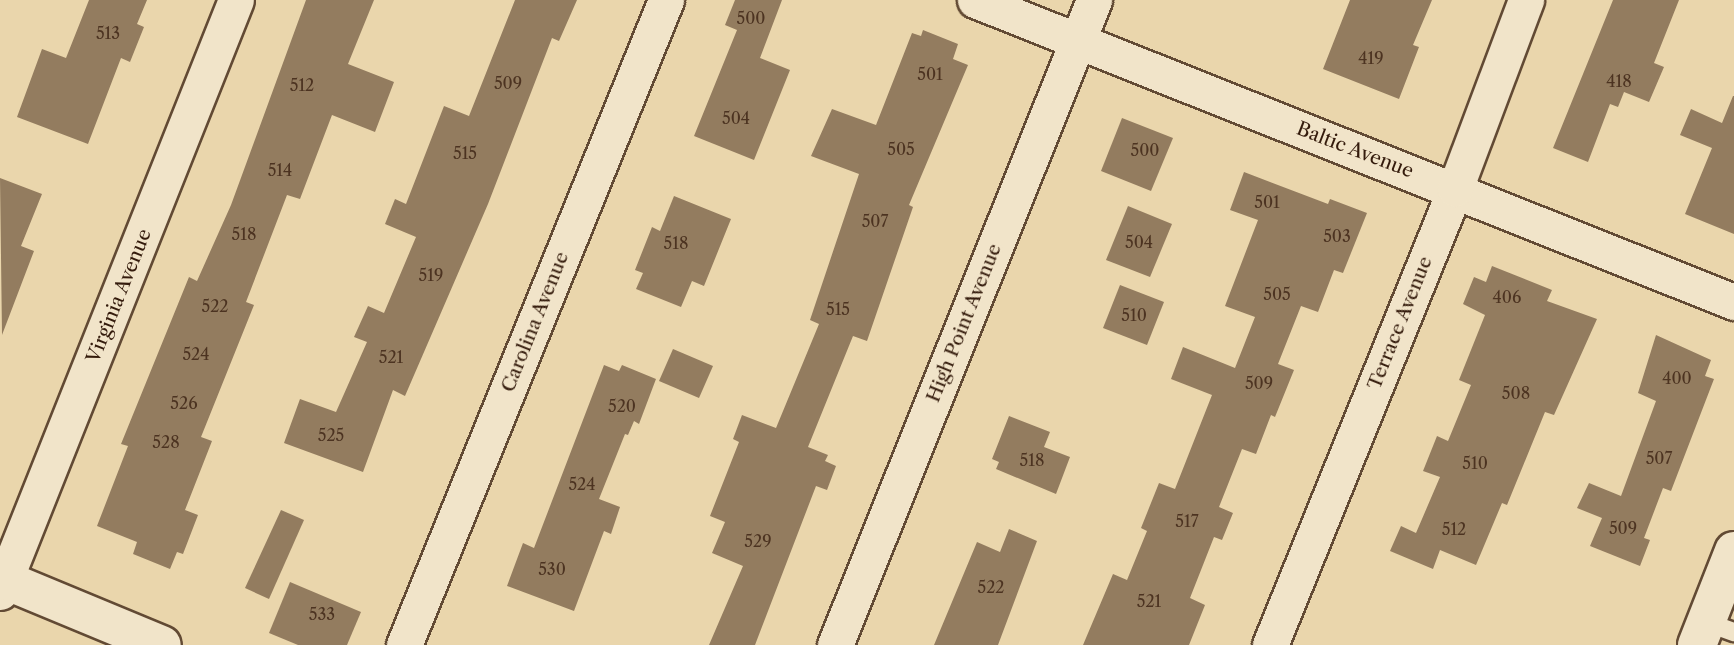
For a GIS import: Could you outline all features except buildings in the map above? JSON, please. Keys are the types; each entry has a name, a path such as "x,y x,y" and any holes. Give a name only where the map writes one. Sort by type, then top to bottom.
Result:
{"street":[{"name":"Virginia Avenue","path":"2,584 236,0"},
{"name":"Carolina Avenue","path":"404,645 666,0"},
{"name":"Baltic Avenue","path":"975,0 1734,302"},
{"name":"High Point Avenue","path":"835,645 1094,0"},
{"name":"Terrace Avenue","path":"1270,645 1455,189 1526,0"},
{"path":"1712,633 1734,551"},
{"path":"2,584 162,645"}]}
